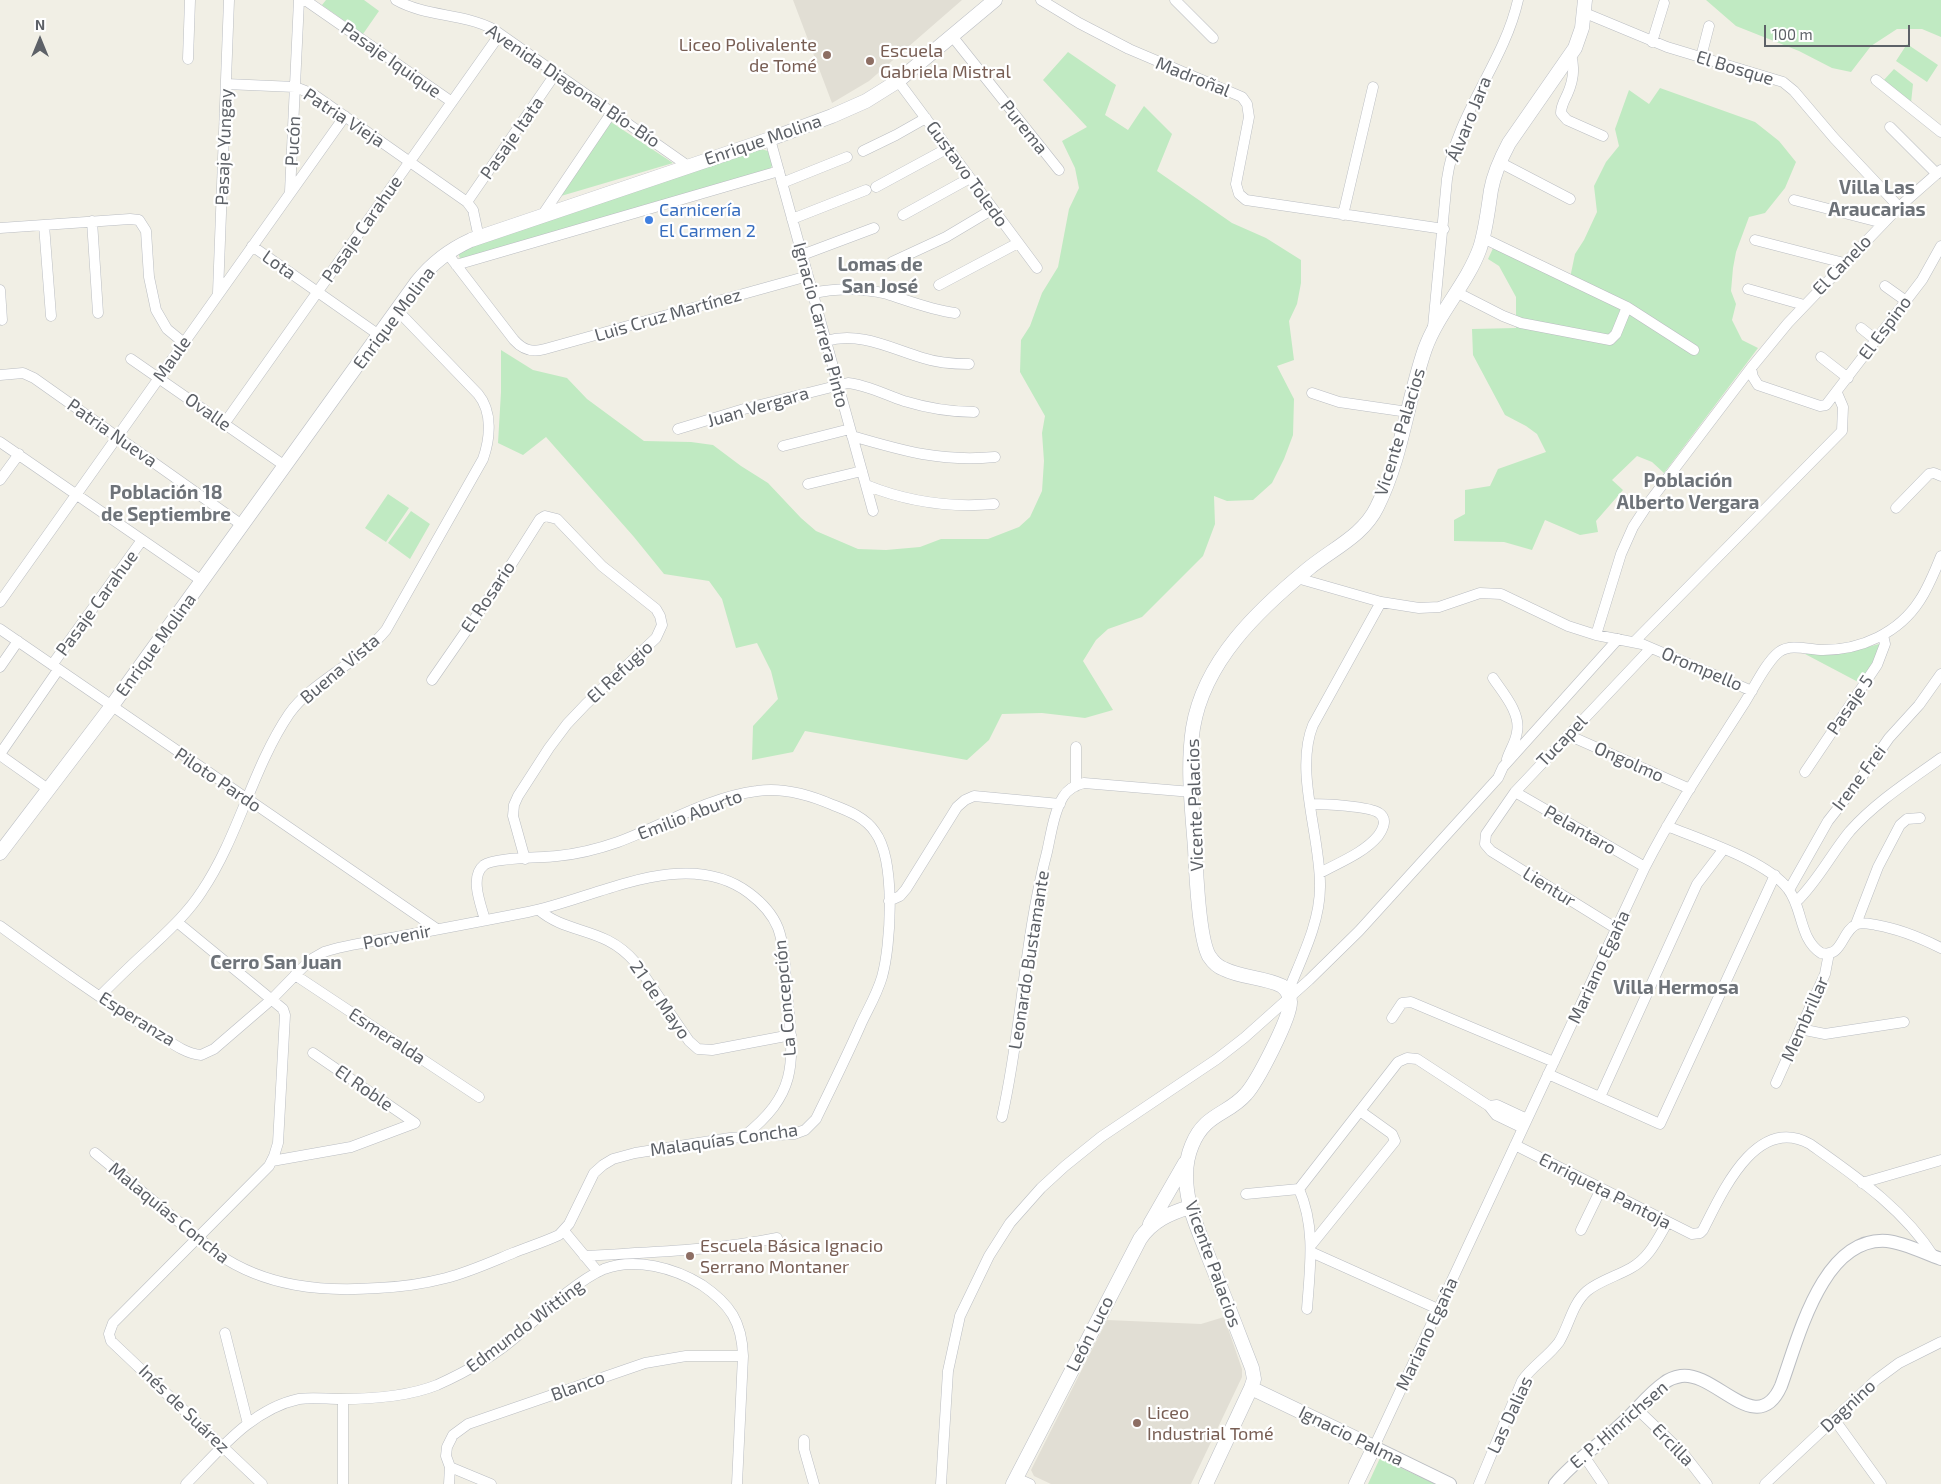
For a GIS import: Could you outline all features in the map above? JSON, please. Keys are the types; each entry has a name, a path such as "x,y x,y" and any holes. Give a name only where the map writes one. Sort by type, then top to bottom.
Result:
{"main road":[{"name":"Enrique Molina","path":"2,846 112,707 423,274 447,253 479,238 770,139 857,105 898,81 995,0"},
{"name":"Vicente Palacios","path":"1251,1388 1254,1379 1252,1368 1190,1207 1186,1182 1189,1156 1196,1137 1208,1122 1235,1104 1251,1088 1290,1006 1289,994 1278,984 1244,976 1222,968 1209,956 1201,918 1192,792 1193,731 1197,712 1206,687 1239,633 1297,578 1358,533 1372,517 1389,481 1425,350 1432,333 1475,260 1483,238 1492,188 1500,162 1513,137 1571,55 1579,40 1585,6"},
{"path":"1146,1230 1189,1156"},
{"name":"León Luco","path":"1015,1481 1146,1230 1164,1218 1190,1207"},
{"path":"1210,1483 1251,1388"},
{"name":"Ignacio Palma","path":"1251,1388 1374,1446"},
{"name":"Mariano Egaña","path":"1356,1484 1374,1446"}],"street":[{"path":"188,59 190,0"},
{"name":"Pasaje Yungay","path":"218,294 229,0"},
{"name":"Pucón","path":"290,193 299,0"},
{"name":"Pasaje Iquique","path":"305,0 452,102"},
{"name":"Avenida Diagonal Bío-Bío","path":"396,0 428,12 468,19 485,25 688,166"},
{"path":"411,7 419,0"},
{"name":"Madroñal","path":"1041,0 1129,50 1242,97 1247,104 1249,117 1236,184 1239,194 1246,200 1444,229"},
{"path":"1176,0 1213,38"},
{"name":"Álvaro Jara","path":"1432,333 1444,229 1447,179 1454,148 1511,25 1518,0"},
{"path":"1652,42 1664,3"},
{"name":"El Bosque","path":"1585,6 1652,42 1777,80 1788,86 1898,207"},
{"path":"1701,57 1709,26"},
{"name":"Pasaje Carahue","path":"224,424 500,34"},
{"name":"Purema","path":"952,36 1059,170"},
{"path":"1571,55 1573,74 1561,113 1567,120 1603,136"},
{"name":"Pasaje Itata","path":"467,202 556,73"},
{"path":"1876,80 1941,132"},
{"name":"Gustavo Toledo","path":"898,81 1036,268"},
{"name":"Patria Vieja","path":"226,84 295,86 313,94 467,202"},
{"path":"1343,215 1373,87"},
{"path":"541,217 612,112"},
{"name":"Maule","path":"0,602 345,116"},
{"path":"863,151 926,118"},
{"path":"1890,127 1939,172"},
{"name":"Ignacio Carrera Pinto","path":"770,139 873,511"},
{"path":"876,187 948,148"},
{"path":"782,183 847,157"},
{"path":"1500,162 1570,199"},
{"name":"Enrique Molina","path":"456,265 779,171"},
{"name":"El Canelo","path":"1596,635 1621,554 1633,527 1650,501 1751,368 1804,305 1898,207 1939,172"},
{"path":"904,215 970,178"},
{"path":"792,219 866,190"},
{"path":"1794,200 1883,223"},
{"path":"467,202 472,210 479,238"},
{"path":"892,262 946,237 993,209"},
{"path":"0,228 135,219 143,223 146,231 150,284 156,310 167,329 184,343"},
{"path":"92,222 98,313"},
{"path":"44,225 51,316"},
{"path":"802,255 874,228"},
{"path":"1483,238 1627,307 1694,350"},
{"path":"1755,240 1844,263"},
{"path":"939,284 1018,243"},
{"name":"Lota","path":"252,246 379,335"},
{"name":"El Espino","path":"1751,368 1753,377 1758,384 1824,406 1837,393 1906,301 1927,272 1941,246"},
{"path":"447,253 456,265"},
{"name":"Luis Cruz Martínez","path":"456,265 514,340 528,350 541,350 808,276"},
{"path":"1885,286 1906,301"},
{"path":"813,293 842,289 863,290 886,294 955,314"},
{"path":"1748,289 1804,305"},
{"path":"0,290 2,320"},
{"path":"1456,292 1521,323 1610,340 1616,334 1627,307"},
{"name":"Buena Vista","path":"100,996 177,922 194,902 225,850 247,799 284,724 295,706 372,645 386,630 463,497 485,454 489,418 482,399 397,310"},
{"path":"1861,328 1876,340"},
{"path":"826,341 839,338 858,338 937,362 969,364"},
{"path":"1821,357 1848,378"},
{"name":"Ovalle","path":"131,359 285,466"},
{"name":"Patria Nueva","path":"0,374 19,373 30,375 242,525"},
{"path":"838,384 855,384 907,402 938,409 974,412"},
{"name":"Juan Vergara","path":"678,429 838,384"},
{"path":"1312,393 1339,402 1408,412"},
{"path":"1634,642 1842,431 1843,407 1837,393"},
{"path":"783,446 851,432 928,456 964,459 995,457"},
{"path":"0,442 202,581"},
{"path":"0,480 18,454"},
{"path":"808,484 862,471"},
{"path":"1896,508 1929,474 1934,473 1941,476"},
{"path":"866,486 897,497 929,504 961,506 994,504"},
{"name":"El Rosario","path":"432,680 502,579 540,519 545,516"},
{"name":"El Refugio","path":"525,859 513,816 514,805 518,796 567,724 656,638 662,625 660,616 650,604 602,566 556,519 545,516"},
{"name":"Pasaje Carahue","path":"0,755 55,667 142,540"},
{"name":"Mariano Egaña","path":"1374,1446 1645,868 1667,826 1773,658 1782,650 1793,648 1823,650 1843,648 1859,645 1883,634 1906,616 1920,600 1941,556"},
{"name":"Orompello","path":"1297,578 1381,602 1407,607 1430,608 1480,593 1494,593 1508,597 1568,626 1596,635 1634,642 1651,648 1752,691"},
{"path":"1289,994 1316,918 1320,899 1320,873 1307,756 1310,732 1381,602"},
{"name":"Piloto Pardo","path":"0,629 437,929"},
{"name":"Pasaje 5","path":"1805,772 1881,656 1885,644 1883,634"},
{"name":"Tucapel","path":"941,1484 948,1371 960,1316 989,1256 1010,1223 1041,1188 1065,1166 1116,1127 1217,1059 1244,1038 1289,994 1325,965 1359,931 1498,778 1503,766 1618,639"},
{"path":"0,667 18,641"},
{"name":"Tucapel","path":"1485,842 1487,831 1515,792 1651,648"},
{"name":"Irene Frei","path":"1789,890 1828,820 1854,788 1889,738 1919,705 1941,674"},
{"path":"1493,678 1504,694 1517,722 1516,737 1503,766"},
{"name":"Ongolmo","path":"1568,735 1690,789"},
{"path":"1076,747 1076,786"},
{"path":"0,755 48,790"},
{"path":"1796,902 1811,886 1860,820 1888,796 1941,758"},
{"path":"889,901 900,896 906,890 957,807 965,800 979,796 1060,804 1065,794 1076,786 1091,783 1192,792"},
{"name":"Emilio Aburto","path":"485,920 477,885 480,870 486,864 494,861 558,856 595,849 724,800 753,791 783,791 814,798 838,806 859,817 872,828 880,839 888,877 889,901"},
{"name":"Pelantaro","path":"1515,792 1645,868"},
{"name":"Leonardo Bustamante","path":"1002,1117 1011,1071 1032,918 1040,878 1060,804"},
{"path":"1311,804 1332,804 1375,811 1379,812 1384,820 1384,828 1374,840 1320,873"},
{"path":"1856,924 1878,868 1900,825 1907,819 1920,818"},
{"path":"1667,826 1760,866 1774,875 1789,890 1796,902 1809,941 1818,951 1829,953 1840,946 1849,929 1856,924 1866,923 1903,930 1941,948"},
{"name":"Lientur","path":"1485,842 1490,851 1617,929"},
{"path":"1600,1097 1697,884 1722,850"},
{"name":"La Concepción","path":"539,910 611,886 655,877 703,874 721,878 737,885 754,896 767,909 778,928 781,942 791,1035 790,1069 783,1093 769,1112 744,1136"},
{"path":"1548,1074 1660,1124 1774,875"},
{"name":"Malaquías Concha","path":"95,1153 231,1263 258,1276 309,1288 354,1290 409,1286 446,1278 554,1237 564,1231 573,1217 591,1178 607,1161 635,1153 744,1136 794,1134 806,1130 816,1119 849,1052 881,978 885,957 889,901"},
{"name":"Porvenir","path":"272,999 310,960 332,949 539,910"},
{"name":"21 de Mayo","path":"539,910 553,920 607,939 624,950 635,962 689,1042 696,1048 712,1050 791,1035"},
{"path":"177,922 282,1007 285,1015 279,1136 272,1161 198,1238"},
{"name":"Esperanza","path":"0,926 100,996 173,1043 192,1053 201,1055 214,1049 272,999"},
{"name":"Membrillar","path":"1776,1083 1825,974 1829,953"},
{"name":"Esmeralda","path":"295,975 479,1096"},
{"path":"1392,1018 1402,1003 1411,1002 1554,1062"},
{"path":"1800,1029 1825,1034 1904,1022"},
{"name":"El Roble","path":"272,1161 352,1147 415,1123 313,1053"},
{"path":"1246,1194 1299,1189 1398,1062 1407,1058 1417,1059 1489,1106 1496,1115 1525,1124"},
{"path":"1312,1248 1395,1141 1392,1134 1360,1111"},
{"name":"Enriqueta Pantoja","path":"1515,1145 1667,1223 1688,1233 1697,1234 1703,1230 1738,1167 1756,1150 1779,1138 1796,1138 1810,1144 1862,1183"},
{"path":"1862,1183 1941,1160"},
{"path":"1862,1183 1908,1222 1937,1258"},
{"path":"1299,1189 1308,1212 1312,1248 1307,1309"},
{"path":"1581,1230 1601,1189"},
{"name":"Las Dalias","path":"1479,1484 1522,1381 1531,1369 1546,1357 1559,1341 1579,1299 1591,1288 1631,1268 1643,1259 1655,1244 1667,1223"},
{"path":"564,1231 598,1272"},
{"name":"Inés de Suárez","path":"198,1238 113,1323 109,1332 112,1340 262,1484"},
{"name":"Edmundo Witting","path":"584,1256 698,1250 737,1246 777,1238"},
{"name":"E. P. Hinrichsen","path":"1556,1484 1663,1383 1675,1377 1688,1375 1708,1381 1746,1405 1755,1407 1766,1405 1776,1395 1781,1386 1803,1323 1817,1291 1831,1271 1850,1252 1865,1244 1887,1241 1937,1258"},
{"path":"1312,1248 1438,1309"},
{"path":"614,1254 614,1266 630,1265 668,1269 687,1276 712,1292 723,1302 735,1319 741,1334 743,1356 737,1484"},
{"name":"Edmundo Witting","path":"186,1484 223,1446 248,1424 268,1411 289,1402 305,1398 382,1397 407,1394 435,1386 462,1373 506,1345 551,1307 598,1272 614,1266"},
{"path":"226,1333 248,1424"},
{"name":"Dagnino","path":"1765,1484 1887,1371 1913,1355 1941,1342"},
{"name":"Blanco","path":"449,1484 450,1467 446,1453 449,1442 458,1430 468,1424 650,1361 686,1356 743,1356"},
{"path":"343,1399 343,1484"},
{"name":"Ercilla","path":"1637,1409 1683,1453 1706,1484"},
{"path":"1834,1419 1881,1484"},
{"path":"804,1440 804,1449 814,1484"},
{"name":"Ignacio Palma","path":"1374,1446 1450,1484"},
{"path":"1584,1456 1603,1484"},
{"path":"450,1467 491,1484"},
{"path":"1015,1481 1030,1484"}],"shaded area":[{"name":"Escuela Gabriela Mistral","path":"793,0 962,0 869,81 832,103"},
{"name":"Liceo Industrial Tomé","path":"1224,1317 1242,1369 1242,1377 1191,1484 1051,1484 1034,1476 1031,1470 1107,1320 1201,1324"}],"green space":[{"path":"326,0 364,0 379,11 363,34 322,5"},
{"path":"1706,0 1941,0 1941,37 1922,29 1897,29 1871,46 1851,72 1832,68 1799,51 1736,26"},
{"path":"1907,44 1938,65 1927,82 1896,61"},
{"path":"1068,52 1116,85 1105,115 1128,130 1144,106 1172,134 1157,171 1232,223 1266,238 1301,260 1301,283 1297,304 1289,321 1294,360 1277,366 1294,399 1293,435 1284,459 1272,483 1253,500 1227,501 1214,496 1215,524 1203,556 1142,617 1108,629 1096,640 1083,661 1113,710 1085,718 1042,713 1002,714 989,740 967,760 805,731 793,752 752,760 753,726 778,699 771,671 757,643 736,648 722,599 709,581 664,574 546,437 523,455 498,443 501,350 533,370 567,378 587,399 644,441 691,442 713,445 768,483 816,531 858,549 886,550 920,547 941,539 988,539 1019,527 1030,517 1042,491 1044,461 1042,433 1045,416 1020,372 1021,340 1030,326 1042,293 1058,267 1069,209 1079,188 1075,168 1062,141 1087,127 1043,80"},
{"path":"1894,69 1913,84 1911,103 1883,81"},
{"path":"1660,88 1755,122 1779,141 1796,162 1785,188 1765,213 1749,217 1736,252 1731,291 1736,304 1732,320 1742,340 1758,348 1664,473 1652,462 1637,456 1612,480 1623,490 1596,521 1598,532 1580,535 1545,520 1532,550 1504,542 1454,541 1454,520 1465,514 1465,490 1490,486 1498,469 1546,452 1537,434 1505,415 1473,355 1472,329 1516,328 1516,297 1499,266 1488,259 1495,244 1570,278 1575,254 1597,212 1594,186 1606,162 1619,146 1615,129 1629,90 1649,104"},
{"path":"611,122 673,163 561,196"},
{"path":"761,149 768,151 773,164 769,171 461,261 458,253 463,249"},
{"path":"388,494 409,508 386,542 365,528"},
{"path":"411,511 430,524 410,559 388,543"},
{"path":"1883,643 1878,655 1860,683 1805,654 1845,653"},
{"path":"1380,1458 1435,1484 1368,1484"}],"place":[{"name":"Liceo Polivalente de Tomé","path":"827,55"},
{"name":"Escuela Gabriela Mistral","path":"870,61"},
{"name":"Carnicería El Carmen 2","path":"649,220"},
{"name":"Escuela Básica Ignacio Serrano Montaner","path":"690,1256"},
{"name":"Liceo Industrial Tomé","path":"1137,1423"}],"district":[{"name":"Villa Las Araucarias","path":"1877,199"},
{"name":"Lomas de San José","path":"880,276"},
{"name":"Población Alberto Vergara","path":"1688,492"},
{"name":"Población 18 de Septiembre","path":"166,504"},
{"name":"Cerro San Juan","path":"276,963"},
{"name":"Villa Hermosa","path":"1676,988"}]}
